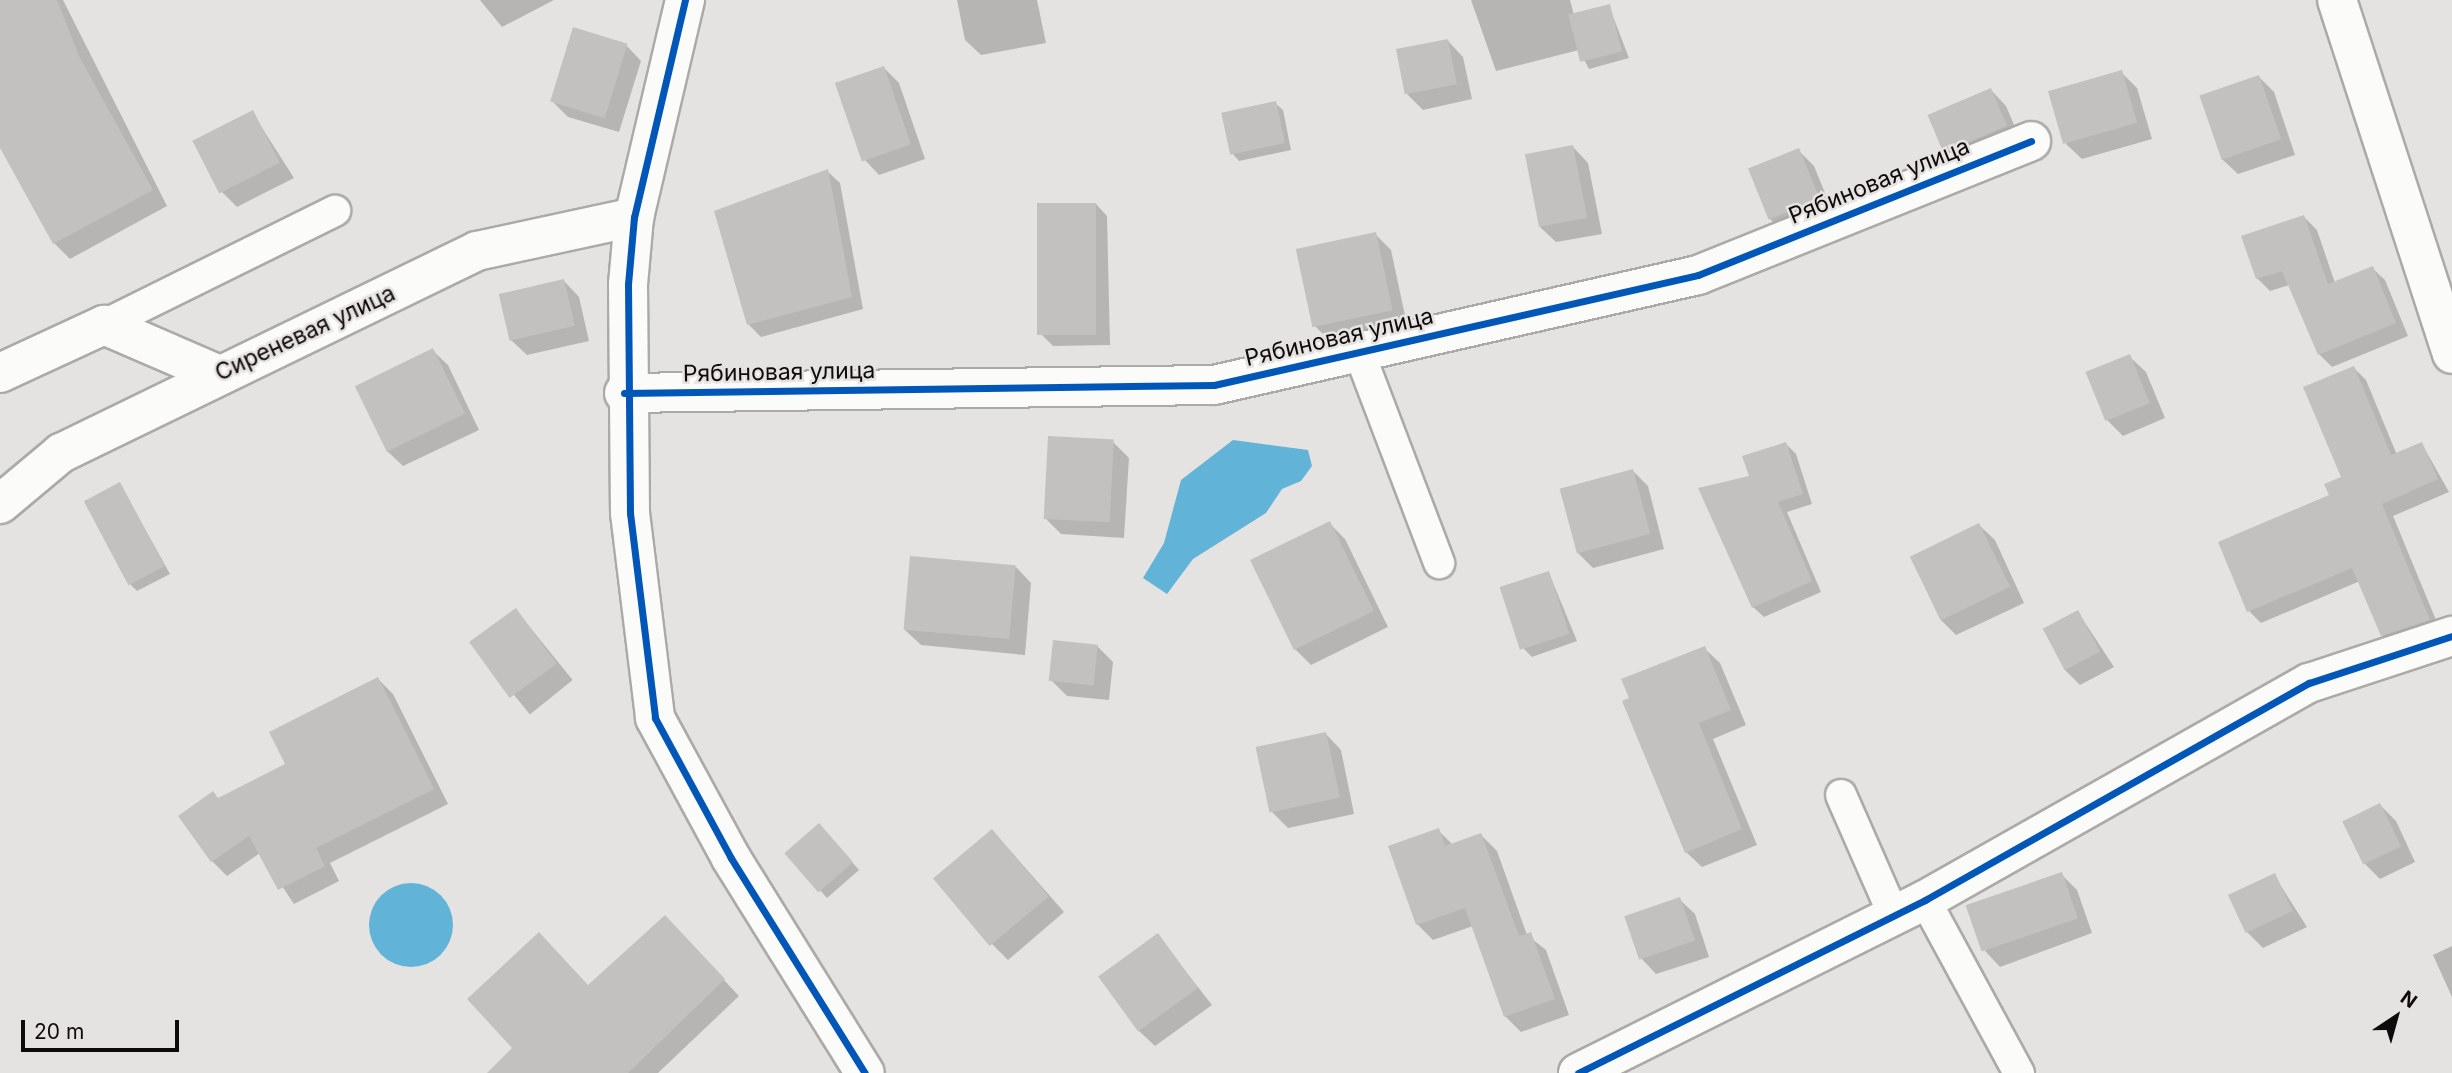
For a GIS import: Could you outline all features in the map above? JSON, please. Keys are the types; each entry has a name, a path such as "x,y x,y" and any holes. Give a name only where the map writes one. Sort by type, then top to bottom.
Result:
{"street":[{"path":"685,0 634,217 624,393 630,513 655,718 731,858 865,1073"},
{"path":"2337,0 2452,354"},
{"name":"Рябиновая улица","path":"624,393 1214,385 1698,275 2031,141"},
{"name":"Сиреневая улица","path":"0,504 61,453 217,374 477,251 634,217"},
{"path":"0,373 104,325 217,374"},
{"path":"1578,1073 1910,908 2309,683 2452,636"}],"lane":[{"path":"104,325 335,211"},
{"path":"1359,352 1439,563"},
{"path":"1841,795 1910,908 2019,1073"}],"water":[{"path":"1233,440 1308,450 1312,466 1301,481 1282,489 1266,513 1193,559 1167,594 1143,578 1164,543 1181,480"},
{"path":"411,883 427,886 441,895 450,909 453,925 450,941 441,955 427,964 411,967 395,964 381,955 372,941 369,925 372,909 381,895 395,886"}],"building":[{"path":"0,0 57,0 80,58 153,190 53,244 0,148"},
{"path":"1610,4 1622,52 1580,62 1568,14"},
{"path":"573,27 628,44 605,118 550,102"},
{"path":"1448,39 1457,84 1405,94 1396,49"},
{"path":"884,66 911,144 862,161 835,83"},
{"path":"2122,70 2137,123 2063,144 2048,91"},
{"path":"2259,75 2281,139 2222,160 2199,96"},
{"path":"1991,88 2007,126 1944,153 1927,115"},
{"path":"1276,101 1285,143 1230,155 1221,113"},
{"path":"253,110 280,163 219,193 192,141"},
{"path":"1573,145 1587,218 1539,227 1525,154"},
{"path":"1799,148 1820,199 1769,220 1748,169"},
{"path":"828,169 852,297 747,325 714,211"},
{"path":"1037,203 1096,203 1096,335 1037,335"},
{"path":"2304,215 2328,284 2373,266 2396,323 2318,355 2282,271 2256,279 2241,236"},
{"path":"1376,232 1393,310 1312,327 1296,249"},
{"path":"564,279 575,326 510,341 499,294"},
{"path":"433,348 465,414 387,452 355,386"},
{"path":"2130,354 2150,403 2105,421 2085,372"},
{"path":"2354,366 2391,455 2422,442 2438,479 2382,504 2430,620 2381,636 2352,568 2247,612 2218,542 2329,495 2324,484 2341,477 2303,387"},
{"path":"1048,436 1114,439 1110,522 1044,519"},
{"path":"1786,442 1803,494 1778,502 1812,581 1752,608 1698,488 1749,476 1742,456"},
{"path":"1633,469 1650,534 1577,553 1560,489"},
{"path":"120,482 165,566 128,585 84,501"},
{"path":"1330,521 1374,611 1294,650 1250,560"},
{"path":"1979,523 2010,587 1941,621 1910,557"},
{"path":"910,556 1016,565 1009,639 904,630"},
{"path":"1549,571 1569,634 1520,650 1500,587"},
{"path":"516,608 557,664 510,698 469,642"},
{"path":"2078,610 2100,651 2065,670 2043,629"},
{"path":"1053,640 1098,645 1093,685 1049,681"},
{"path":"1705,646 1731,710 1699,723 1742,829 1685,853 1622,701 1629,698 1621,679"},
{"path":"378,677 434,789 316,848 325,866 278,890 249,836 211,862 178,816 213,791 218,798 285,764 269,732"},
{"path":"1326,732 1340,798 1270,813 1256,747"},
{"path":"2380,803 2401,846 2363,865 2342,821"},
{"path":"819,823 853,862 818,892 784,853"},
{"path":"1439,828 1445,846 1481,833 1519,936 1531,932 1555,999 1504,1017 1465,908 1416,925 1388,846"},
{"path":"992,829 1049,896 990,946 933,878"},
{"path":"2062,872 2078,918 1982,952 1966,905"},
{"path":"2275,873 2293,911 2246,933 2228,895"},
{"path":"1680,897 1695,940 1639,960 1624,916"},
{"path":"665,915 725,979 628,1073 487,1073 512,1048 467,999 539,932 588,985"},
{"path":"1158,933 1198,988 1138,1032 1098,976"}],"cycle path":[{"path":"685,0 634,217 628,284 630,513 655,718 731,858 865,1073"},
{"path":"624,393 1214,385 1698,275 2031,141"},
{"path":"1578,1073 1925,900 2309,683 2452,636"}]}
